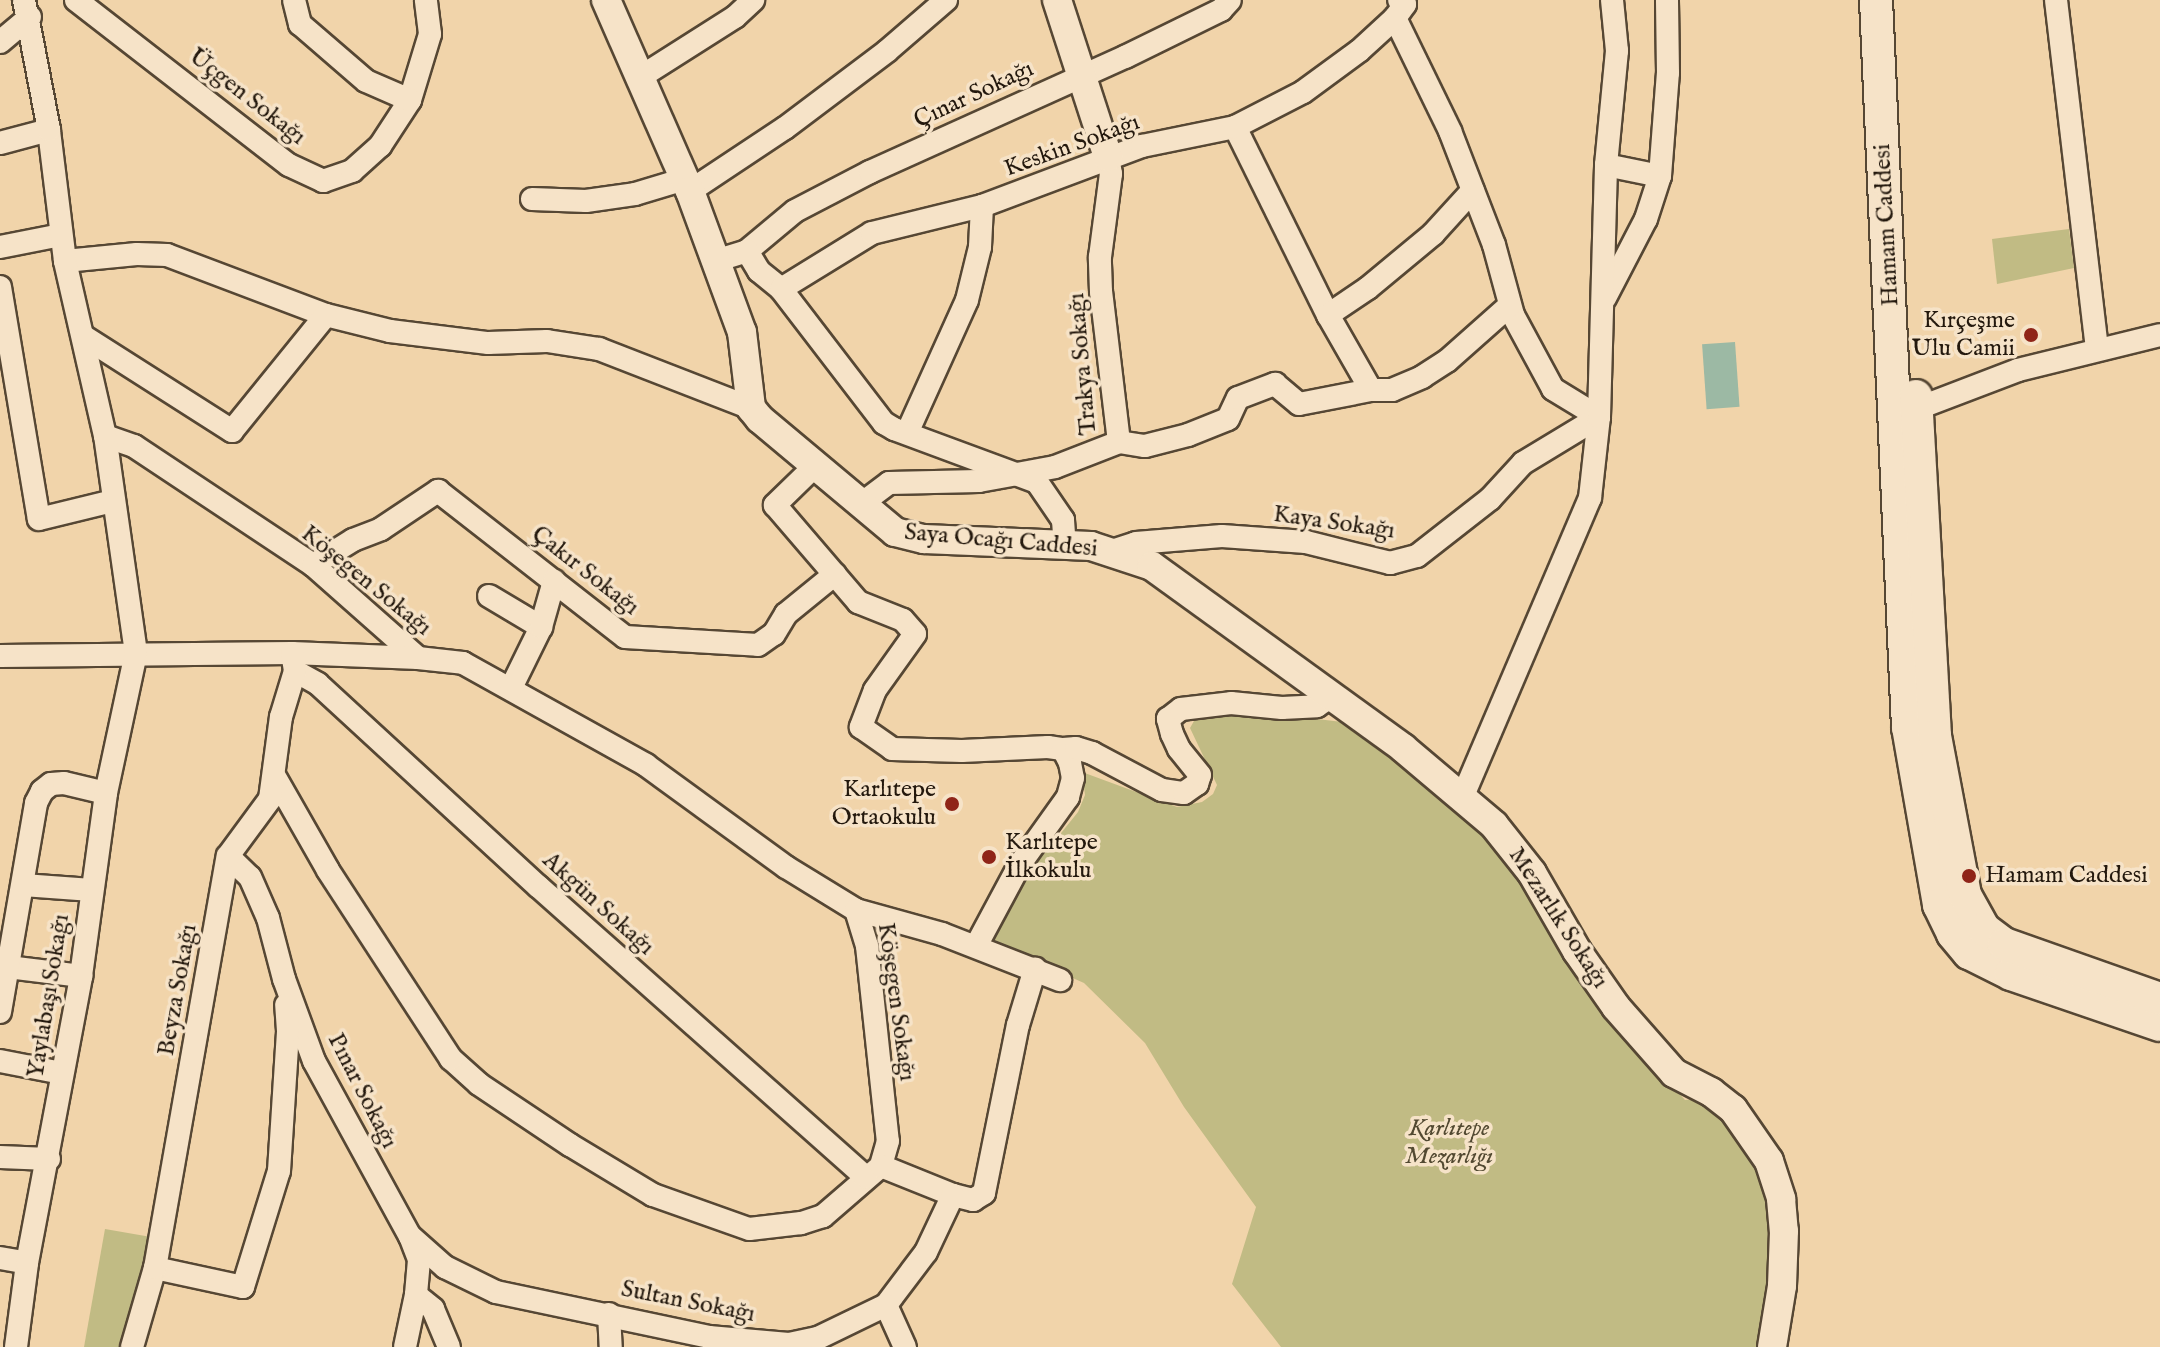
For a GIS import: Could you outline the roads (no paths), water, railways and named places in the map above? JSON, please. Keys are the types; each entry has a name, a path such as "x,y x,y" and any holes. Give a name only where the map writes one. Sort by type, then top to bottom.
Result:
{"main road":[{"name":"Hamam Caddesi","path":"1876,0 1908,467 1935,736 1965,895 1974,917 1991,936 2004,944 2160,999"},
{"name":"Hamam Caddesi","path":"1895,0 1905,410"},
{"name":"Hamam Caddesi","path":"1908,467 1908,727 1939,905 1953,934 1969,953 2011,974 2160,1025"}],"street":[{"name":"Üçgen Sokağı","path":"76,0 289,165 323,181 352,171 380,146 410,100 430,34 426,0"},
{"path":"294,0 300,24 366,81 410,100"},
{"path":"65,261 137,254 167,255 326,315 390,331 488,343 547,341 599,349 751,408 742,332 687,185 642,76 606,0"},
{"path":"642,76 735,17 753,0"},
{"path":"532,199 598,199 687,185 785,128 887,51 946,0"},
{"path":"1057,0 1108,157"},
{"path":"1462,798 1590,498 1599,417 1606,165 1617,51 1612,0"},
{"path":"1601,305 1646,219 1660,176 1668,73 1667,0"},
{"path":"2056,0 2097,348"},
{"name":"Çınar Sokağı","path":"747,251 795,211 870,172 1081,75 1223,3"},
{"path":"1400,7 1494,245 1510,305 1553,389 1599,417"},
{"name":"Keskin Sokağı","path":"781,289 872,233 982,206 1079,171 1108,157 1235,127 1303,92 1359,51 1400,7"},
{"path":"0,42 27,9"},
{"path":"27,9 49,130 65,261 105,436 136,653"},
{"path":"1235,127 1328,315 1371,390"},
{"path":"0,143 49,130"},
{"name":"Trakya Sokağı","path":"861,504 889,483 979,481 1055,467 1119,442 1101,292 1100,257 1111,174 1108,157"},
{"path":"1606,165 1660,176"},
{"path":"1328,315 1368,288 1433,234 1473,190"},
{"path":"907,433 967,300 980,247 982,206"},
{"path":"0,247 61,235"},
{"path":"715,261 747,251 759,271 781,289 884,423 1037,482 1063,520 1065,546"},
{"path":"0,287 39,519 113,501"},
{"path":"1119,442 1145,446 1188,435 1228,419 1238,398 1275,384 1299,404 1371,390 1392,390 1422,377 1447,361 1510,305"},
{"path":"83,336 232,431 326,315"},
{"path":"1905,410 2018,370 2097,348 2160,335"},
{"name":"Saya Ocağı Caddesi","path":"751,408 895,532 924,539 1091,546 1152,566 1403,748 1462,798"},
{"name":"Kaya Sokağı","path":"1112,551 1136,543 1222,536 1306,542 1390,563 1417,556 1490,499 1523,463 1599,417"},
{"name":"Köşegen Sokağı","path":"105,436 134,446 313,565 418,658 463,663 646,765 786,867 856,910 867,946 888,1141 873,1172"},
{"path":"817,464 775,505 858,602 903,620 915,634 875,690 861,727 892,749 1076,748 1092,753 1162,790 1184,793 1197,784 1200,775 1179,749 1172,734 1168,719 1181,709 1231,703 1282,708 1317,706 1332,696"},
{"name":"Çakır Sokağı","path":"313,565 353,540 381,529 438,491 625,637 758,645 774,634 786,614 835,574"},
{"path":"511,688 541,627 554,581"},
{"path":"489,596 541,627"},
{"path":"0,656 136,653 293,662 418,658"},
{"name":"Yaylabaşı Sokağı","path":"16,1347 27,1263 81,976 106,793 136,653"},
{"name":"Beyza Sokağı","path":"132,1347 155,1268 228,856 270,799 281,717 293,662"},
{"name":"Akgün Sokağı","path":"293,662 539,887 873,1172 953,1195"},
{"path":"976,946 1020,864 1068,797 1073,778 1063,749"},
{"path":"275,777 328,870 451,1059 479,1084 570,1145 653,1195 749,1229 801,1223 823,1216 873,1172"},
{"path":"0,1012 36,803 42,791 51,784 64,783 106,793"},
{"name":"Mezarlık Sokağı","path":"1462,798 1513,846 1577,951 1648,1045 1674,1073 1711,1092 1733,1109 1769,1161 1781,1199 1784,1231 1782,1286 1772,1347"},
{"name":"Pınar Sokağı","path":"228,856 250,877 268,918 284,979 314,1061 410,1236 419,1260 416,1295 405,1347"},
{"path":"23,885 92,890"},
{"path":"856,910 976,946 1060,980"},
{"path":"8,967 81,976"},
{"path":"953,1195 973,1200 984,1193 1018,1025 1035,969"},
{"path":"155,1268 243,1287 279,1171 288,1031 284,979"},
{"path":"0,1061 62,1073"},
{"path":"0,1157 49,1159"},
{"name":"Sultan Sokağı","path":"410,1236 445,1267 496,1292 555,1307 609,1314 709,1337 789,1344 818,1338 886,1305 926,1252 953,1195"},
{"path":"0,1258 27,1263"},
{"path":"416,1295 433,1309 449,1347"},
{"path":"886,1305 905,1347"},
{"path":"609,1314 611,1347"}],"place":[{"name":"Kırçeşme Ulu Camii","path":"2031,335"},
{"name":"Karlıtepe Ortaokulu","path":"952,804"},
{"name":"Karlıtepe İlkokulu","path":"989,857"},
{"name":"Hamam Caddesi","path":"1969,876"}],"park label":[{"name":"Karlıtepe Mezarlığı","path":"1449,1143"}]}
